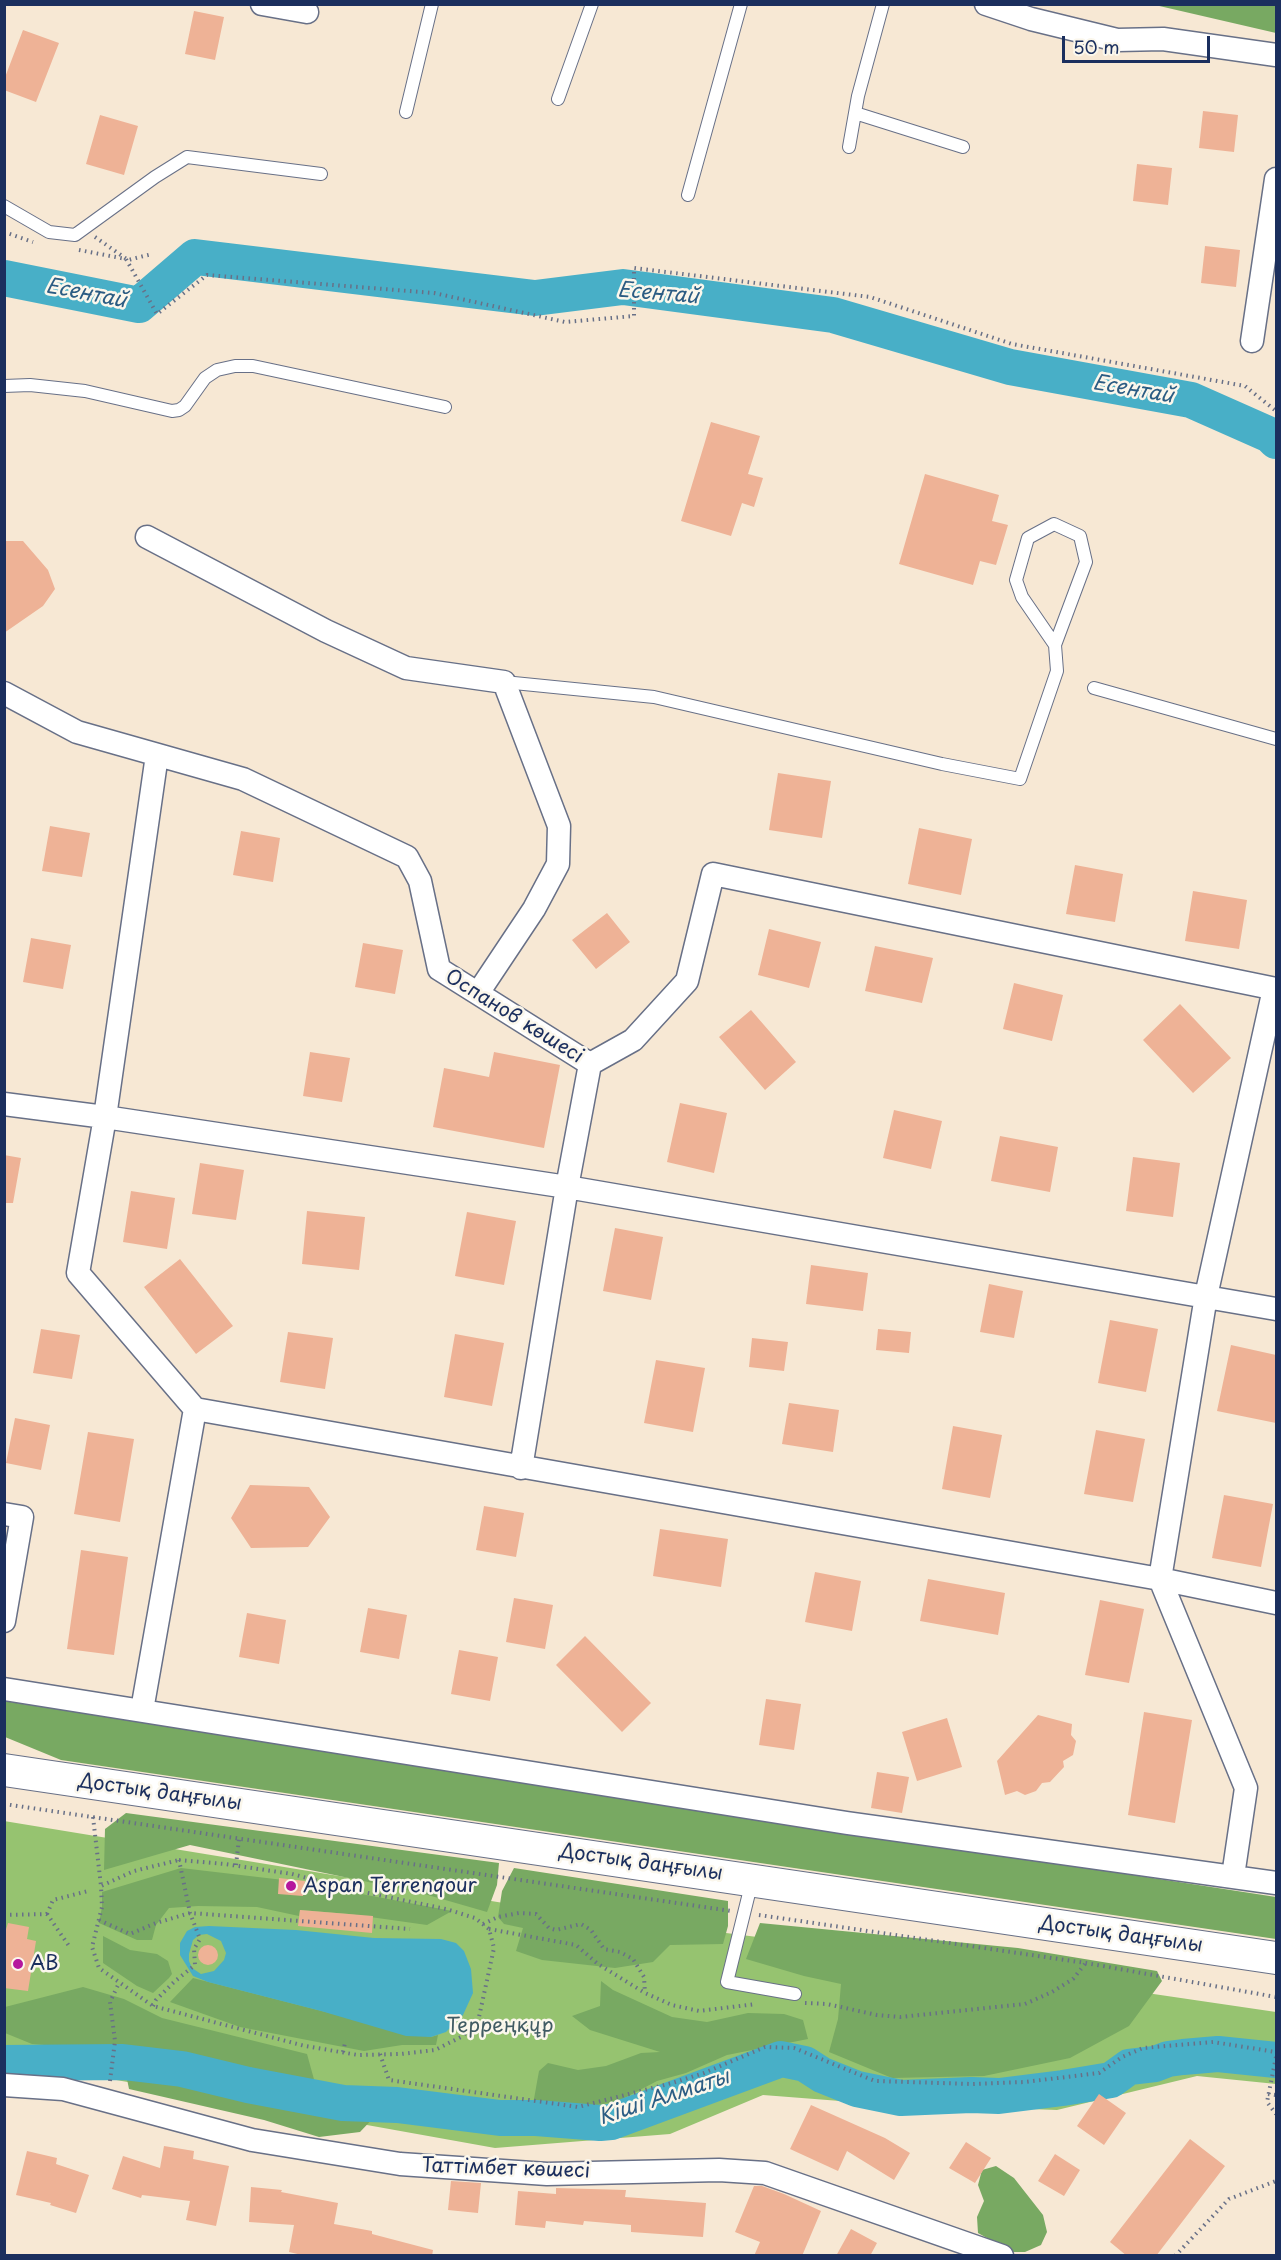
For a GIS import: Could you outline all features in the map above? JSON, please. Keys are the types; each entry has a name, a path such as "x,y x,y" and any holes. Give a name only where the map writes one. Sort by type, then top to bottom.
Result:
{"main road":[{"name":"Достық даңғылы","path":"4,1770 1276,1958"}],"street":[{"path":"262,4 308,8"},
{"path":"986,4 1031,19 1117,40 1163,39 1276,55"},
{"path":"1252,341 1276,179"},
{"path":"147,537 326,631 406,668 504,682 559,826 558,864 534,909 478,993"},
{"name":"Оспанов көшесі","path":"4,693 76,732 243,779 407,857 420,882 439,969 590,1064 567,1187 521,1468"},
{"path":"157,755 105,1117 78,1273 195,1409 1160,1579 1276,1602"},
{"path":"590,1064 633,1040 687,981 713,874 1275,989 1206,1296 1160,1579 1246,1788 1233,1876"},
{"path":"4,1104 105,1117 567,1187 1276,1309"},
{"path":"142,1710 195,1409"},
{"path":"4,1514 22,1517 4,1621"},
{"path":"4,1689 847,1823 1276,1883"},
{"name":"Таттімбет көшесі","path":"4,2085 63,2089 252,2140 400,2164 547,2174 719,2170 765,2173 1002,2256"}],"lane":[{"path":"406,112 432,4"},
{"path":"558,99 592,4"},
{"path":"688,195 741,4"},
{"path":"849,147 855,113 883,4"},
{"path":"855,113 963,147"},
{"path":"4,206 50,232 75,236 155,177 187,157 321,174"},
{"path":"4,386 30,385 85,391 172,411 185,406 205,378 217,370 236,366 254,366 445,407"},
{"path":"504,682 654,697 942,764 1020,779 1057,671 1055,645 1086,562 1080,536 1054,524 1028,538 1016,580 1022,597 1055,645"},
{"path":"1094,688 1276,739"},
{"path":"752,1880 727,1982 795,1998"}],"path":[{"path":"84,229 126,259 158,314 207,274 434,293 565,322 634,316 634,268 870,297 1012,344 1245,386 1276,411"},
{"path":"4,232 31,242"},
{"path":"126,259 152,254"},
{"path":"4,1804 1086,1964 1276,1998"},
{"path":"93,1817 102,1907 92,1947 99,1968 153,2006 305,2046 358,2055 435,2050 463,2036 479,2017 494,1948 489,1929"},
{"path":"236,1865 239,1839"},
{"path":"101,1887 134,1871 179,1860 236,1865 292,1874 349,1889 446,1909 475,1918 489,1929 576,1945 598,1964 645,1994 672,2005 699,2011 765,2004"},
{"path":"153,2006 174,1982 195,1965 194,1949 200,1939 190,1913 179,1860"},
{"path":"47,1914 53,1900 88,1891"},
{"path":"99,1922 130,1934 190,1913 410,1929"},
{"path":"483,1924 498,1917 519,1913 536,1914 549,1928 556,1930 581,1924 591,1930 604,1949 620,1952 633,1959 644,1977 645,1994"},
{"path":"4,1915 47,1914"},
{"path":"47,1914 69,1946"},
{"path":"795,1998 877,2015 900,2017 1025,2004 1052,1992 1073,1979 1086,1964"},
{"path":"110,2078 115,2041 110,2001 119,1983"},
{"path":"343,2052 345,2043"},
{"path":"380,2054 389,2080 578,2108 704,2073 765,2047 794,2048 875,2081 972,2084 1025,2082 1099,2073 1122,2057 1143,2048 1213,2043 1276,2052"},
{"path":"1276,2057 1268,2102 1276,2115"},
{"path":"1269,2094 1276,2095"},
{"path":"1175,2256 1229,2199 1276,2181"}],"green space":[{"path":"1155,5 1276,5 1276,33"},
{"path":"4,1701 1276,1897 1276,1939 61,1760 5,1737"},
{"path":"126,1813 499,1863 497,1885 487,1912 421,1893 190,1845 104,1870 105,1829"},
{"name":"Терреңқұр","path":"4,1821 540,1909 827,1946 1276,2012 1276,2084 1197,2076 1057,2110 866,2103 763,2095 670,2134 495,2148 5,2060"},
{"path":"181,1868 292,1881 452,1911 427,1925 300,1910 299,1916 257,1907 169,1908 156,1925 152,1940 137,1940 99,1923 102,1892"},
{"path":"514,1868 728,1901 728,1926 723,1944 670,1945 653,1962 615,1968 542,1960 516,1951 523,1928 504,1924 498,1917 502,1891"},
{"path":"760,1923 1018,1948 1157,1971 1162,1981 1129,2026 1070,2058 984,2076 892,2078 829,2052 838,2019 841,1984 746,1959"},
{"path":"103,1936 130,1950 157,1954 168,1961 172,1974 153,1993 137,1986 103,1963"},
{"path":"193,1978 357,2020 431,2037 438,2035 436,2045 402,2045 364,2051 240,2027 170,2002"},
{"path":"601,1981 613,1990 672,2017 707,2022 748,2013 784,2014 803,2020 808,2039 727,2055 686,2073 657,2081 619,2101 587,2107 532,2110 539,2071 548,2063 578,2070 606,2066 641,2053 660,2052 590,2030 572,2016 600,2006"},
{"path":"83,1987 124,1999 162,2018 307,2054 315,2083 130,2052 32,2044 5,2033 5,2007"},
{"path":"125,2069 329,2109 380,2111 360,2132 319,2137 264,2120 129,2089"},
{"path":"996,2166 1014,2178 1043,2215 1047,2232 1041,2245 1025,2252 1012,2252 978,2233 977,2217 984,2201 978,2185 982,2170"}],"water":[{"path":"195,1927 296,1930 374,1938 441,1939 456,1943 464,1951 471,1969 473,1993 463,2015 446,2032 431,2037 406,2036 193,1976 180,1955 180,1943 187,1931","holes":["207,1934 221,1941 226,1953 224,1960 214,1971 201,1974 192,1968 189,1954 193,1940 199,1935"]}],"building":[{"path":"194,11 224,17 215,60 185,54"},
{"path":"23,30 59,43 36,102 4,90 4,80"},
{"path":"1203,111 1238,115 1234,152 1199,148"},
{"path":"100,115 138,126 124,175 86,164"},
{"path":"1137,164 1172,168 1168,205 1133,201"},
{"path":"1205,246 1240,250 1236,287 1201,283"},
{"path":"711,422 760,436 748,474 763,478 754,507 742,503 731,536 681,521"},
{"path":"925,474 999,495 992,521 1008,525 996,565 980,561 973,585 899,564"},
{"path":"4,541 23,541 48,570 55,589 43,606 4,633"},
{"path":"778,773 831,781 822,838 769,830"},
{"path":"50,826 90,833 82,877 42,871"},
{"path":"919,828 972,839 961,895 908,884"},
{"path":"241,831 280,838 273,882 233,875"},
{"path":"1075,865 1123,874 1115,922 1066,914"},
{"path":"1193,891 1247,900 1239,949 1185,941"},
{"path":"607,913 630,942 596,969 572,940"},
{"path":"769,929 821,942 809,988 758,975"},
{"path":"31,938 71,945 63,989 23,982"},
{"path":"363,943 403,950 395,994 355,987"},
{"path":"875,946 933,958 922,1003 865,991"},
{"path":"1014,983 1063,995 1052,1041 1003,1029"},
{"path":"1180,1004 1231,1058 1193,1093 1143,1040"},
{"path":"751,1010 796,1062 765,1090 719,1037"},
{"path":"310,1052 350,1058 342,1102 303,1096"},
{"path":"494,1052 560,1065 544,1148 433,1127 444,1068 489,1077"},
{"path":"680,1103 727,1113 714,1173 667,1162"},
{"path":"894,1110 942,1121 931,1169 883,1158"},
{"path":"1000,1136 1058,1147 1050,1192 991,1181"},
{"path":"4,1155 21,1158 13,1203 4,1203"},
{"path":"1133,1157 1180,1163 1173,1217 1126,1211"},
{"path":"200,1163 244,1170 236,1220 192,1214"},
{"path":"131,1191 175,1198 167,1249 123,1242"},
{"path":"307,1211 365,1217 359,1270 302,1264"},
{"path":"467,1212 516,1221 504,1285 455,1276"},
{"path":"615,1228 663,1237 651,1300 603,1291"},
{"path":"180,1259 233,1326 196,1354 144,1287"},
{"path":"811,1265 868,1273 863,1311 806,1304"},
{"path":"989,1284 1023,1291 1014,1338 980,1332"},
{"path":"1110,1320 1158,1329 1146,1392 1098,1383"},
{"path":"41,1329 80,1335 72,1379 33,1373"},
{"path":"878,1329 911,1332 909,1353 876,1350"},
{"path":"288,1332 333,1338 325,1389 280,1382"},
{"path":"455,1334 504,1343 492,1406 444,1397"},
{"path":"752,1338 788,1342 784,1371 749,1367"},
{"path":"1231,1345 1276,1355 1276,1423 1217,1411"},
{"path":"656,1360 705,1368 693,1432 644,1423"},
{"path":"789,1403 839,1410 833,1452 782,1444"},
{"path":"15,1418 50,1425 41,1470 6,1463"},
{"path":"953,1426 1002,1435 990,1498 942,1489"},
{"path":"1096,1430 1145,1439 1133,1502 1084,1494"},
{"path":"88,1432 134,1439 120,1522 74,1514"},
{"path":"250,1485 309,1487 330,1517 308,1547 251,1548 231,1518"},
{"path":"1224,1495 1273,1504 1261,1567 1212,1558"},
{"path":"484,1506 524,1513 516,1557 476,1550"},
{"path":"660,1529 728,1539 721,1587 653,1576"},
{"path":"81,1550 128,1557 114,1655 67,1649"},
{"path":"815,1572 861,1581 852,1631 805,1622"},
{"path":"928,1579 1005,1593 998,1635 920,1621"},
{"path":"514,1598 553,1605 545,1649 506,1642"},
{"path":"1100,1600 1144,1609 1129,1683 1085,1675"},
{"path":"368,1608 407,1615 399,1659 360,1652"},
{"path":"247,1613 286,1620 279,1664 239,1657"},
{"path":"585,1636 651,1703 622,1732 556,1665"},
{"path":"459,1650 498,1657 490,1701 451,1694"},
{"path":"766,1699 801,1704 794,1750 759,1745"},
{"path":"1144,1712 1192,1720 1175,1823 1128,1815"},
{"path":"1038,1715 1072,1724 1071,1735 1076,1741 1073,1755 1063,1761 1064,1767 1050,1782 1042,1783 1036,1791 1025,1795 1017,1791 1005,1795 997,1761"},
{"path":"947,1718 962,1767 917,1781 902,1732"},
{"path":"877,1772 909,1777 902,1813 871,1808"},
{"name":"Aspan Terrenqour","path":"279,1878 305,1881 303,1896 278,1894"},
{"path":"300,1910 373,1916 372,1933 298,1926"},
{"name":"AB","path":"8,1923 29,1927 27,1939 36,1941 28,1991 4,1988 4,1936"},
{"path":"208,1945 215,1948 218,1955 215,1962 208,1965 201,1962 198,1955 201,1948"},
{"path":"1099,2094 1126,2113 1104,2145 1077,2126"},
{"path":"811,2105 885,2138 910,2153 894,2180 847,2151 838,2171 790,2149"},
{"path":"1190,2139 1225,2166 1156,2256 1127,2256 1110,2242"},
{"path":"966,2142 991,2158 975,2183 949,2168"},
{"path":"164,2146 194,2151 193,2159 229,2166 216,2226 186,2220 190,2201 142,2195 141,2198 112,2189 123,2156 160,2168"},
{"path":"27,2151 57,2158 56,2164 89,2175 76,2213 50,2205 51,2203 16,2195"},
{"path":"1055,2154 1080,2170 1064,2196 1038,2181"},
{"path":"451,2181 481,2183 478,2213 448,2210"},
{"path":"754,2186 762,2186 784,2194 821,2211 802,2256 754,2256 760,2242 735,2232"},
{"path":"251,2187 282,2190 281,2192 338,2203 334,2224 372,2231 372,2234 433,2250 432,2256 306,2256 289,2252 294,2225 249,2222"},
{"path":"556,2188 626,2190 625,2197 706,2203 703,2237 631,2232 631,2225 584,2221 583,2225 546,2221 545,2228 515,2225 518,2191 556,2194"},
{"path":"851,2229 877,2243 870,2256 836,2256"}],"waterway":[{"name":"Есентай","path":"4,278 139,305 195,257 535,298 623,287 833,315 1010,367 1191,400 1270,435 1276,441"},
{"name":"Кіші Алматы","path":"4,2063 123,2062 182,2069 248,2085 343,2103 397,2105 500,2118 600,2123 611,2122 781,2059 805,2064 822,2075 857,2089 901,2098 999,2096 1063,2088 1111,2080 1129,2067 1183,2057 1218,2054 1276,2060"}],"place":[{"name":"Aspan Terrenqour","path":"291,1886"},
{"name":"AB","path":"18,1964"}]}
